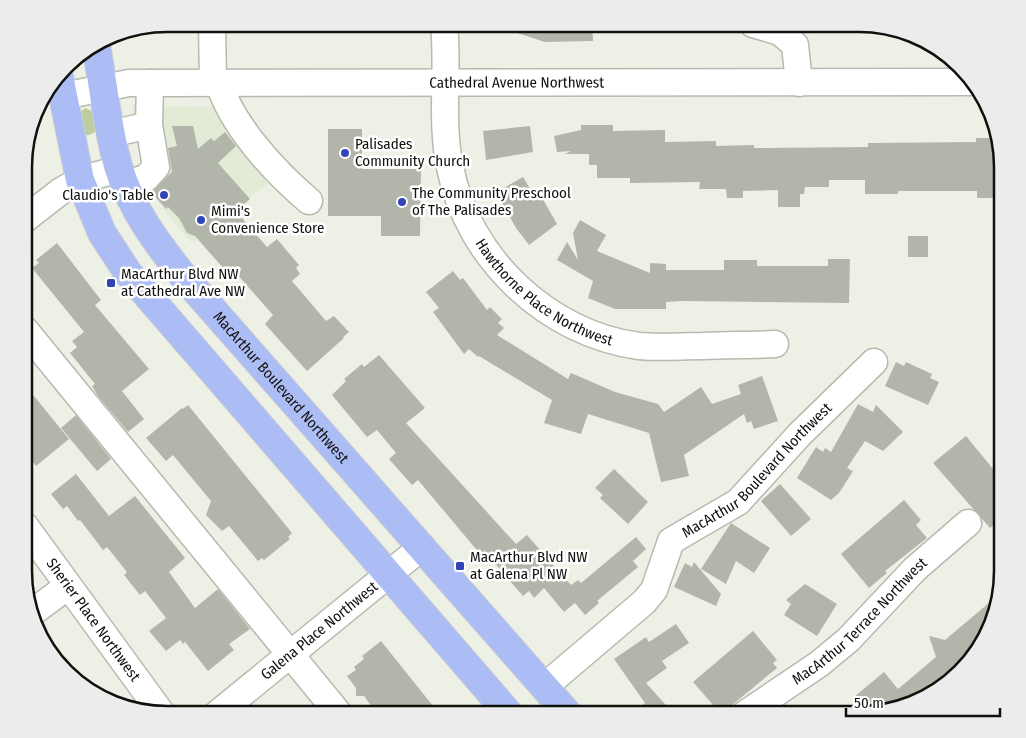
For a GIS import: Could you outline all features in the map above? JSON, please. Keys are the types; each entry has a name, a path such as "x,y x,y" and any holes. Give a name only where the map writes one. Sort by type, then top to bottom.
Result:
{"main road":[{"name":"MacArthur Boulevard Northwest","path":"97,52 112,134 122,176 145,225 183,276 561,706"},
{"path":"61,86 80,180 102,233 134,282 502,705"}],"street":[{"path":"213,32 216,83 230,111 290,185 309,201"},
{"name":"Hawthorne Place Northwest","path":"444,32 446,147 453,184 462,211 493,260 512,282 559,318 590,332 638,346 775,344"},
{"path":"781,33 796,45 800,82"},
{"name":"Cathedral Avenue Northwest","path":"61,86 104,88 129,83 963,82"},
{"path":"33,213 61,191 80,180 122,176 146,178 156,167 149,125 150,83"},
{"path":"112,134 149,125"},
{"path":"33,340 332,705"},
{"name":"MacArthur Boulevard Northwest","path":"544,687 644,602 654,590 672,541 738,502 800,434 874,362"},
{"name":"MacArthur Terrace Northwest","path":"757,706 819,664 848,640 915,569 968,524"},
{"name":"Sherier Place Northwest","path":"33,537 155,705"},
{"name":"Galena Place Northwest","path":"228,705 422,547"},
{"path":"38,608 68,586"}],"shaded area":[{"path":"133,105 217,107 224,125 268,183 192,243 168,216 151,186 133,131"}],"green space":[{"path":"85,108 94,112 97,130 87,135 80,133 77,115"}],"building":[{"path":"516,32 593,33 593,41 545,42"},
{"path":"581,125 613,125 613,131 665,130 665,142 716,141 716,146 754,145 754,148 868,147 868,143 976,142 976,138 990,138 993,158 993,198 977,198 977,191 898,191 898,194 865,194 865,180 829,180 829,187 805,187 804,194 800,194 800,207 778,207 778,190 743,191 743,198 727,198 726,189 699,189 700,182 630,183 630,178 597,178 597,165 589,165 589,154 565,154 571,151 557,152 554,136 581,130"},
{"path":"172,126 193,126 198,149 211,138 214,141 225,132 236,146 218,163 250,199 236,211 267,247 277,239 299,265 296,268 300,274 292,281 326,321 334,316 349,332 307,371 265,324 273,315 236,273 231,277 195,236 187,233 179,218 168,207 166,209 151,192 172,172 168,148 177,146"},
{"path":"530,126 533,152 486,160 483,131"},
{"path":"328,129 362,129 362,169 421,169 420,236 381,236 381,216 328,216"},
{"path":"523,177 532,192 537,189 557,224 529,245 516,228 497,194"},
{"path":"580,220 606,235 597,251 650,273 650,263 666,264 666,270 724,270 724,260 757,260 757,266 828,266 828,259 850,259 849,303 682,301 666,302 666,309 615,309 588,298 593,281 557,260 567,242 578,260 573,233"},
{"path":"908,236 928,236 928,257 908,257"},
{"path":"57,243 101,300 95,305 149,369 122,391 144,419 128,432 98,396 92,386 95,384 70,353 77,347 72,341 84,332 33,269 39,263 36,260"},
{"path":"453,271 460,280 463,278 487,310 490,307 502,319 498,323 504,328 497,335 568,379 571,373 615,392 658,404 664,412 701,387 712,404 741,394 738,385 762,376 778,421 754,429 751,421 747,423 744,414 684,455 689,476 661,482 649,433 588,414 581,434 544,423 552,400 478,357 469,349 464,354 433,312 439,308 426,292"},
{"path":"379,355 425,408 406,423 516,544 527,535 571,585 578,580 581,583 636,537 646,549 633,561 638,567 597,601 599,603 585,615 575,603 564,612 544,588 534,598 529,591 523,596 485,552 481,555 418,480 412,485 389,459 396,453 377,430 367,437 332,395 346,381 344,379 362,364 364,367"},
{"path":"896,362 904,366 906,362 932,374 930,378 939,382 928,405 885,386"},
{"path":"33,395 69,439 36,466 33,462"},
{"path":"858,404 873,412 876,405 903,432 883,451 865,441 847,468 853,471 839,493 831,500 797,478 816,447 823,452 825,448 831,452"},
{"path":"188,405 292,533 288,537 290,539 264,560 262,558 258,561 229,526 222,531 206,515 211,501 173,455 166,461 146,438"},
{"path":"76,415 111,459 97,471 61,428"},
{"path":"966,436 993,469 993,526 990,528 933,463"},
{"path":"614,469 648,502 628,524 600,498 603,495 595,488"},
{"path":"76,474 109,516 135,496 185,558 169,572 195,608 218,589 250,629 229,644 234,650 208,671 185,642 183,644 180,640 166,651 149,631 166,618 145,591 140,595 124,575 127,572 107,547 103,550 67,506 63,509 51,494"},
{"path":"780,484 811,519 791,536 761,501"},
{"path":"904,500 921,520 916,525 927,538 885,571 887,573 869,588 841,554"},
{"path":"731,523 770,548 754,573 736,561 726,584 701,569"},
{"path":"694,562 721,594 716,606 674,587 685,563 692,567"},
{"path":"805,584 837,604 817,636 784,615 791,604 786,600"},
{"path":"990,602 983,622 966,653 948,672 934,683 918,692 885,703 862,706 854,697 884,672 898,689 936,657 929,636 945,640"},
{"path":"676,624 689,643 662,661 667,668 646,683 667,706 642,706 645,703 614,659 646,637 649,642"},
{"path":"753,631 777,660 773,663 777,668 731,706 714,706 693,682"},
{"path":"381,641 433,705 371,705 364,696 356,696 356,688 347,676 356,670 354,667 364,659 362,656"}],"place":[{"name":"Palisades Community Church","path":"345,153"},
{"name":"Claudio's Table","path":"164,195"},
{"name":"The Community Preschool of The Palisades","path":"402,202"},
{"name":"Mimi's Convenience Store","path":"201,220"},
{"name":"MacArthur Blvd NW at Cathedral Ave NW","path":"111,283"},
{"name":"MacArthur Blvd NW at Galena Pl NW","path":"460,566"}]}
